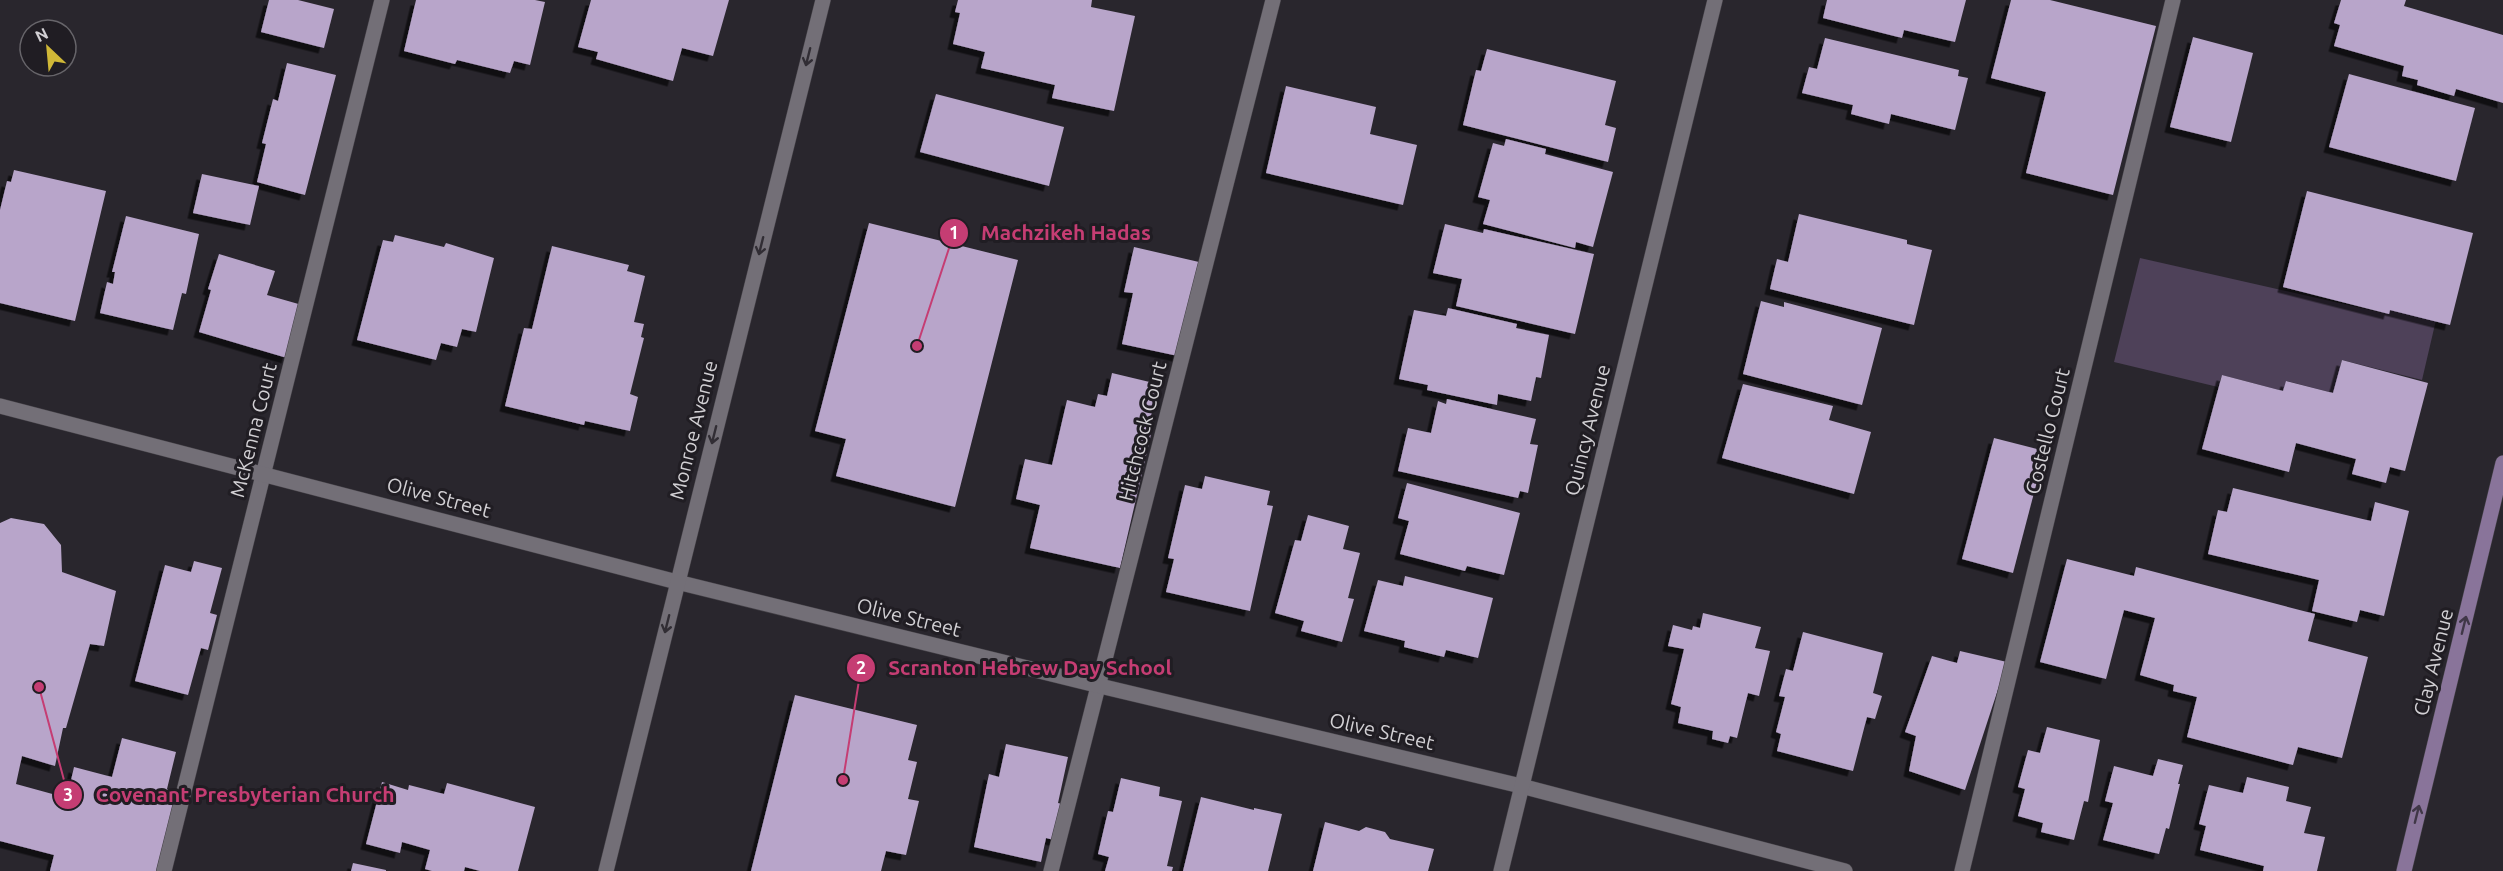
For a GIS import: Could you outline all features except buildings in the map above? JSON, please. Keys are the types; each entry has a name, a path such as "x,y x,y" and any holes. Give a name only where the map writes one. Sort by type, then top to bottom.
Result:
{"main road":[{"name":"Clay Avenue","path":"2404,871 2503,463"}],"street":[{"name":"McKenna Court","path":"164,871 382,0"},
{"name":"Monroe Avenue","path":"606,871 823,0"},
{"name":"Hitchcock Court","path":"1051,871 1273,0"},
{"name":"Quincy Avenue","path":"1501,871 1715,0"},
{"name":"Costello Court","path":"1962,871 2173,0"},
{"name":"Olive Street","path":"0,406 677,582 1521,786 1845,871"}],"shaded area":[{"path":"2140,258 2388,314 2390,310 2436,320 2422,380 2342,360 2333,393 2287,381 2283,391 2222,375 2218,387 2114,362"}],"place":[{"name":"Machzikeh Hadas","path":"917,346"},
{"name":"Covenant Presbyterian Church","path":"39,687"},
{"name":"Scranton Hebrew Day School","path":"843,780"}]}
